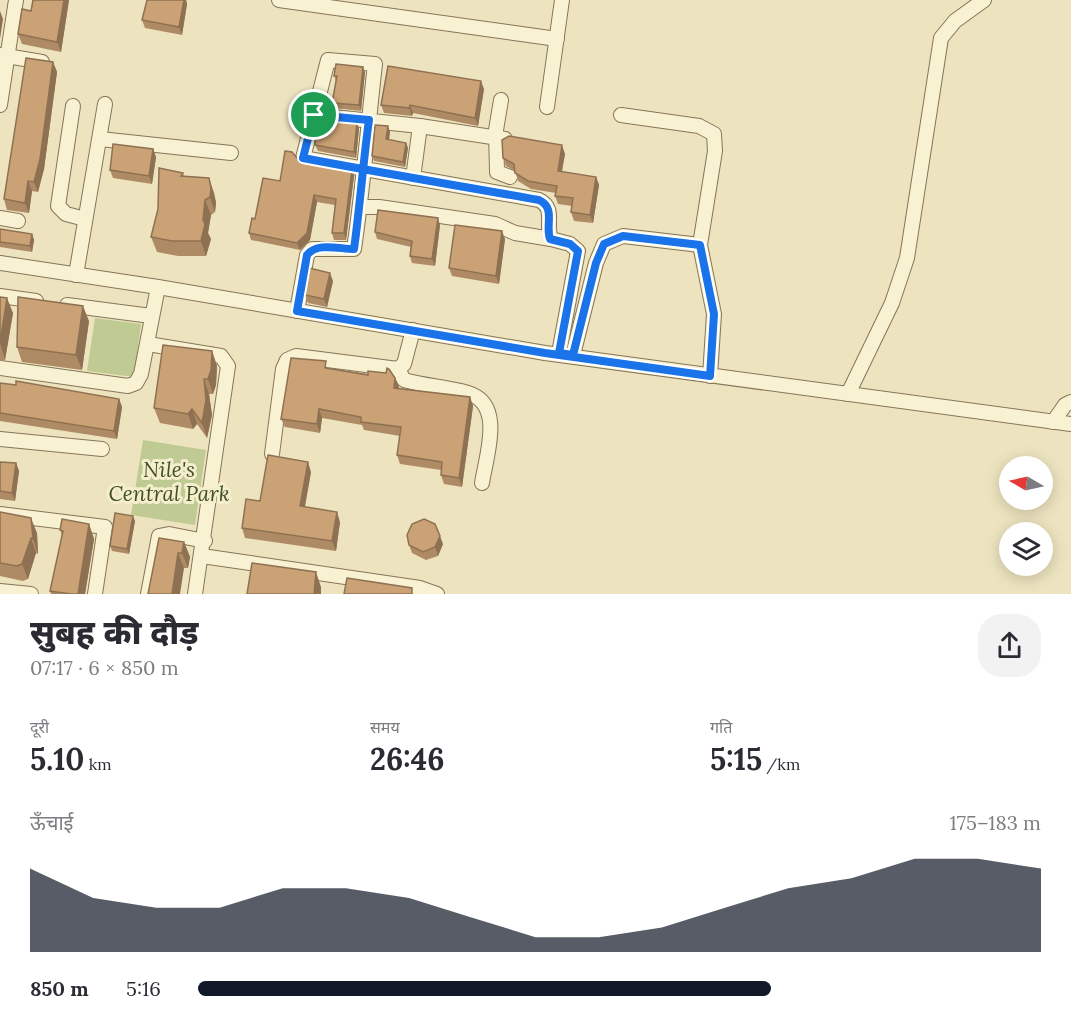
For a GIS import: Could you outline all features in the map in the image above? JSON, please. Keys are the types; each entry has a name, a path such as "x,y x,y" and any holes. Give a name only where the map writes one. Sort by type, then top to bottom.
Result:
{"street":[{"path":"0,105 4,56 16,0"},
{"path":"279,0 557,39"},
{"path":"547,107 562,0"},
{"path":"848,394 892,303 904,266 941,38 955,21 984,0"},
{"path":"4,56 49,63"},
{"path":"297,311 307,255 312,249 320,247 354,249 360,207 363,169 375,64 328,60 303,158 363,169 413,178 543,201 549,208 550,239"},
{"path":"501,100 496,130 501,139 498,172 510,177"},
{"path":"76,275 105,104"},
{"path":"73,106 58,206 66,214 85,219"},
{"path":"314,115 420,126 501,139"},
{"path":"621,115 699,126 714,134 715,151 700,245 714,314 710,376"},
{"path":"413,178 420,126"},
{"path":"100,139 231,153"},
{"path":"360,207 379,207 495,225 515,233 570,244 578,251 559,353"},
{"path":"0,218 18,221"},
{"path":"573,355 596,263 604,244 623,236 700,245"},
{"path":"0,263 158,287 545,353 559,353 710,376 1071,424"},
{"path":"0,368 128,386 136,383 141,374 148,344 151,316 158,287"},
{"path":"0,296 151,316"},
{"path":"272,454 283,369 291,357 398,369 404,364 413,330"},
{"path":"148,344 221,356 228,366 205,541 195,594"},
{"path":"398,369 405,380 470,394 488,408 491,424 482,483"},
{"path":"1053,422 1065,405 1071,402"},
{"path":"0,439 102,449"},
{"path":"0,514 105,527 95,594"},
{"path":"148,594 159,536 169,534 205,541"},
{"path":"202,556 420,588 437,594"},
{"path":"0,591 31,594"}],"green space":[{"path":"95,318 141,324 134,377 87,371"},
{"name":"Nile's Central Park","path":"143,440 206,450 195,525 131,515"}],"building":[{"path":"33,0 64,0 57,42 18,34 22,9 31,11"},
{"path":"147,0 184,0 179,27 142,20"},
{"path":"26,58 53,62 40,159 34,182 28,181 25,203 4,199"},
{"path":"336,64 363,67 359,105 332,103 337,76 334,76"},
{"path":"388,66 481,81 475,118 410,105 409,108 381,105"},
{"path":"318,118 357,122 354,152 315,145"},
{"path":"375,125 388,126 386,139 406,143 403,162 372,156"},
{"path":"509,136 562,145 558,171 596,177 590,215 571,212 573,198 555,196 557,186 528,181 515,173 514,164 503,158 502,140"},
{"path":"113,144 153,149 149,176 110,170"},
{"path":"285,151 292,152 299,160 352,169 344,233 332,233 336,199 314,195 307,233 297,243 249,233 252,218 255,219 263,178 280,181"},
{"path":"159,168 183,173 181,176 209,178 210,197 205,200 203,220 205,224 201,241 172,241 151,237 158,209"},
{"path":"378,210 438,218 432,259 410,256 412,241 375,232"},
{"path":"455,225 502,231 496,276 449,268"},
{"path":"0,229 32,234 30,246 0,242"},
{"path":"309,268 330,273 324,299 305,295"},
{"path":"0,297 7,298 0,343"},
{"path":"18,297 83,306 76,355 17,347"},
{"path":"163,345 212,351 211,370 208,379 204,379 206,400 202,423 192,409 188,414 154,408"},
{"path":"291,358 326,361 325,368 368,375 368,371 386,373 387,368 395,378 394,388 470,397 459,478 441,475 442,462 397,455 401,427 361,422 361,417 319,409 317,424 281,419"},
{"path":"16,381 119,399 114,431 0,413 0,383 16,385"},
{"path":"268,455 308,462 300,506 337,512 332,541 242,528 246,499 260,501"},
{"path":"0,462 16,463 12,493 0,491"},
{"path":"0,512 31,518 33,539 31,538 22,564 17,566 0,563"},
{"path":"115,513 133,516 127,549 110,546"},
{"path":"62,519 89,524 78,594 50,591 63,531 60,530"},
{"path":"424,519 435,524 440,536 435,547 423,552 409,545 407,535 412,524"},
{"path":"159,538 184,542 182,553 178,553 172,594 148,594"},
{"path":"252,563 316,572 314,594 247,594"},
{"path":"347,578 412,588 412,594 344,594"}],"route":[{"path":"314,115 303,158 340,165 363,169 472,188 543,201 549,208 550,239 570,244 578,251 559,353 573,355 596,263 604,244 623,236 700,245 714,314 710,376 559,353 545,353 297,311 307,255 312,249 320,247 354,249 358,219 363,169 369,120 314,115"}]}
